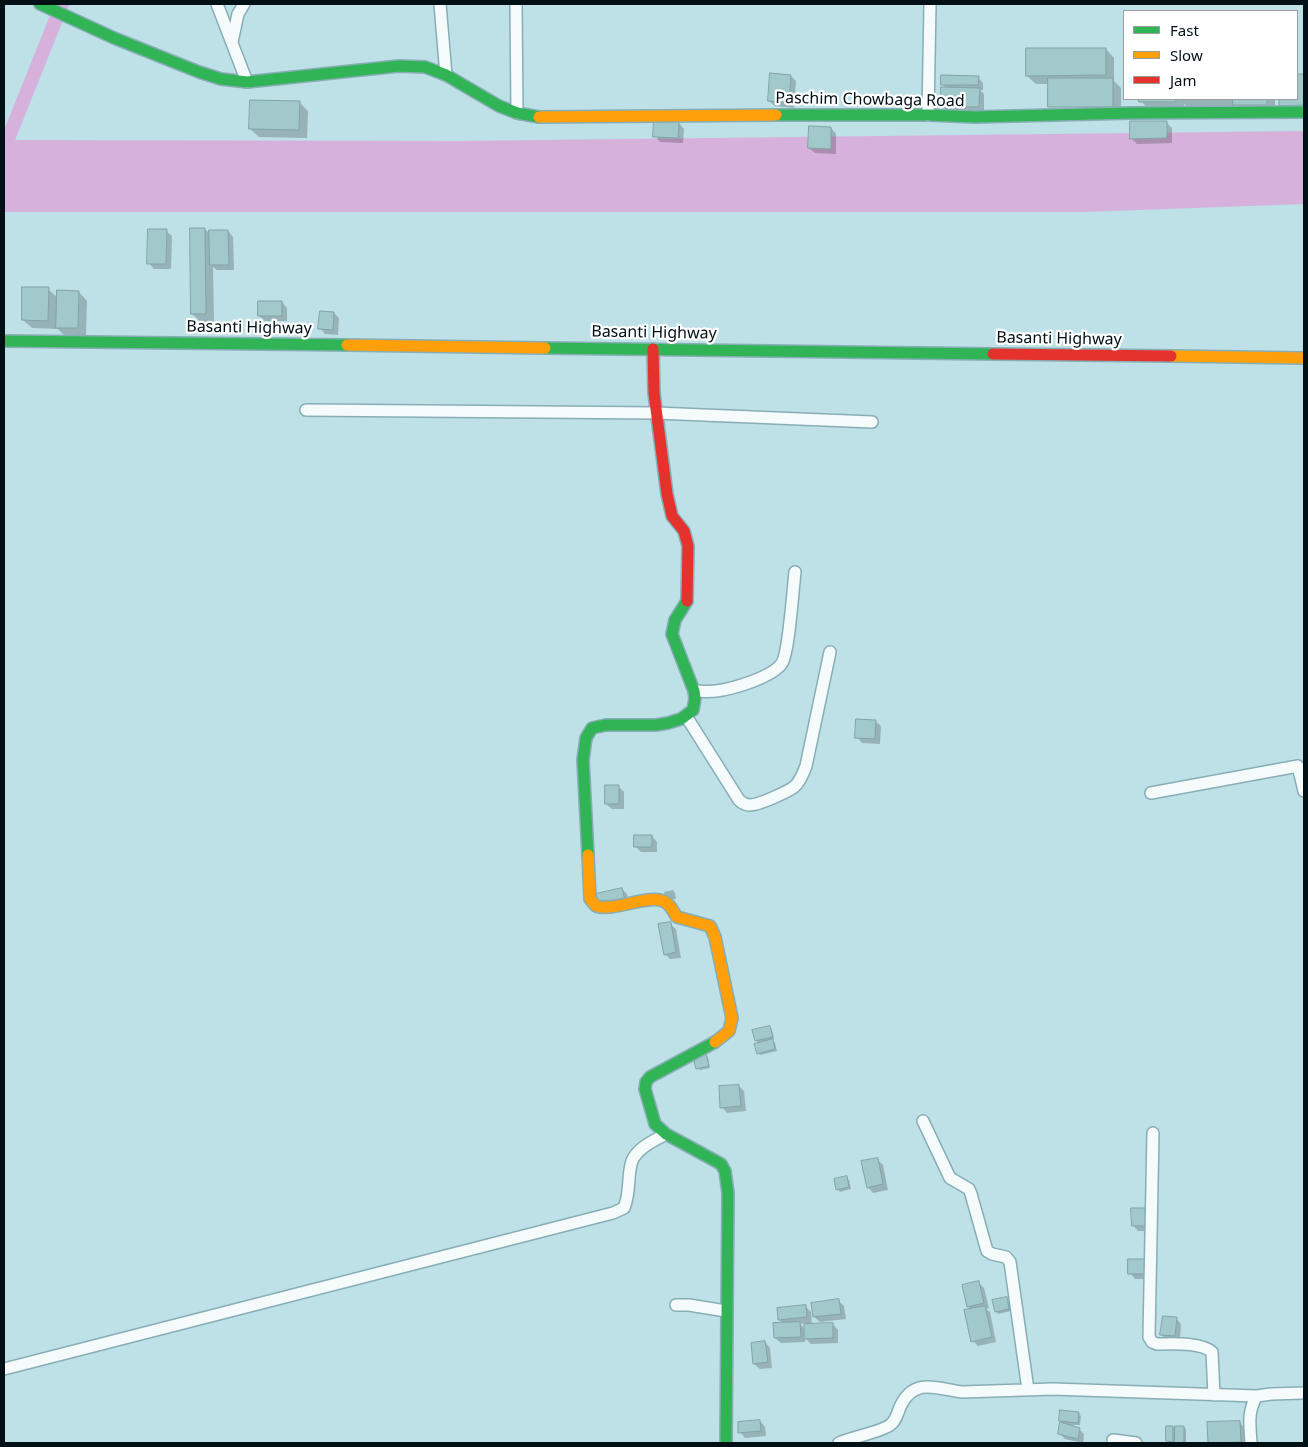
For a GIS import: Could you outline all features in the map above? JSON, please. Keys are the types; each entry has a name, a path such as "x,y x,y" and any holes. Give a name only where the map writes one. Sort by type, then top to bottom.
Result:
{"street":[{"path":"217,4 247,82"},
{"path":"232,44 238,14 244,4"},
{"path":"440,4 446,75"},
{"path":"516,4 517,113"},
{"path":"928,115 930,4"},
{"name":"Paschim Chowbaga Road","path":"42,5 114,38 221,79 247,82 399,66 426,67 446,75 483,98 517,113 541,117 928,115 974,117 1132,113 1304,112"},
{"name":"Basanti Highway","path":"4,341 1304,358"},
{"path":"653,349 654,393 669,506 672,516 684,531 688,546 688,595 686,604 674,620 672,634 694,690 695,698 693,710 681,719 648,726 605,724 592,728 586,738 583,760 590,899 597,908 656,899 664,900 669,904 677,917 710,926 715,937 730,1006 732,1024 729,1031 724,1036 650,1077 646,1082 645,1088 656,1124 666,1134 721,1164 726,1171 728,1193 726,1443"},
{"path":"306,410 872,422"},
{"path":"694,690 714,691 737,687 774,671 783,662 795,572"},
{"path":"681,719 739,800 745,804 752,805 784,792 795,786 801,779 806,766 830,652"},
{"path":"1150,793 1298,766 1304,791"},
{"path":"923,1121 950,1178 956,1184 969,1189 987,1251 992,1254 1006,1256 1010,1262 1028,1390"},
{"path":"1153,1133 1149,1337 1152,1342 1157,1344 1207,1348 1212,1352 1214,1395"},
{"path":"4,1368 613,1213 624,1208 626,1203 632,1162 637,1153 666,1134"},
{"path":"676,1305 689,1304 726,1311"},
{"path":"839,1443 888,1427 895,1420 901,1405 909,1395 923,1386 934,1386 962,1392 1053,1389 1257,1396 1304,1394"},
{"path":"1251,1443 1249,1414 1257,1396"},
{"path":"1113,1440 1136,1443"}],"shaded area":[{"path":"1304,131 1304,204 1084,212 4,212 4,140 458,141"}],"building":[{"path":"1026,48 1106,48 1106,75 1026,76"},
{"path":"770,73 791,75 789,103 768,101"},
{"path":"1298,74 1304,74 1304,105 1279,106 1279,100 1298,100"},
{"path":"941,75 979,76 978,85 941,85"},
{"path":"1048,78 1113,78 1113,107 1048,107"},
{"path":"941,87 980,88 979,107 941,107"},
{"path":"250,100 300,101 299,130 249,129"},
{"path":"1139,100 1176,100 1176,102 1139,102"},
{"path":"1233,100 1267,100 1267,105 1233,105"},
{"path":"654,120 679,122 678,138 653,137"},
{"path":"1130,121 1167,121 1167,138 1130,139"},
{"path":"809,126 831,127 831,149 808,148"},
{"path":"190,228 205,228 206,314 191,314"},
{"path":"148,229 167,229 166,264 147,264"},
{"path":"209,230 228,230 229,265 210,265"},
{"path":"22,287 49,287 48,321 22,320"},
{"path":"57,290 79,291 78,328 56,328"},
{"path":"258,301 282,301 282,316 258,316"},
{"path":"320,311 334,312 333,330 318,329"},
{"path":"856,719 876,720 875,739 855,738"},
{"path":"605,785 619,785 619,804 605,804"},
{"path":"634,835 652,835 652,847 634,847"},
{"path":"622,888 625,900 599,906 596,894"},
{"path":"671,922 676,952 664,955 658,924"},
{"path":"770,1026 773,1037 755,1041 752,1030"},
{"path":"773,1039 775,1049 757,1054 754,1044"},
{"path":"706,1054 709,1066 696,1069 693,1057"},
{"path":"739,1085 741,1106 720,1108 719,1086"},
{"path":"878,1158 883,1184 867,1188 861,1161"},
{"path":"847,1176 849,1187 836,1190 834,1179"},
{"path":"1131,1208 1148,1208 1148,1226 1132,1226"},
{"path":"1128,1259 1146,1259 1147,1274 1128,1274"},
{"path":"979,1281 984,1303 967,1307 962,1285"},
{"path":"1007,1297 1009,1309 995,1312 992,1300"},
{"path":"839,1299 841,1314 813,1317 811,1303"},
{"path":"806,1305 807,1317 778,1320 777,1308"},
{"path":"985,1306 992,1337 971,1342 964,1310"},
{"path":"1163,1316 1177,1317 1175,1336 1160,1335"},
{"path":"800,1322 801,1337 774,1338 773,1323"},
{"path":"833,1323 833,1338 804,1339 804,1324"},
{"path":"765,1341 768,1362 753,1364 751,1343"},
{"path":"1060,1410 1079,1412 1078,1423 1059,1421"},
{"path":"760,1420 761,1431 738,1433 738,1422"},
{"path":"1240,1421 1241,1442 1208,1443 1207,1422"},
{"path":"1060,1422 1080,1428 1078,1439 1058,1434"},
{"path":"1166,1426 1173,1426 1173,1442 1166,1441"},
{"path":"1175,1426 1184,1426 1184,1443 1175,1443"}],"waterway":[{"path":"4,149 62,4"}],"traffic: fast":[{"path":"40,4 114,38 221,79 247,82 399,66 425,67 446,75 499,106 517,113 539,117"},
{"path":"776,115 928,115 975,117 1132,113 1304,112"},
{"path":"4,341 347,345"},
{"path":"545,348 993,354"},
{"path":"588,855 583,760 586,738 592,728 606,725 656,725 668,723 681,719 693,710 694,691 672,634 675,620 687,601"},
{"path":"715,1042 650,1077 646,1082 645,1089 655,1124 666,1134 721,1164 725,1171 728,1193 726,1443"}],"traffic: slow":[{"path":"539,117 776,115"},
{"path":"347,345 545,348"},
{"path":"1171,356 1304,358"},
{"path":"588,855 590,899 596,906 613,907 642,901 659,900 669,905 677,917 710,926 715,937 732,1018 729,1031 715,1042"}],"traffic: jam":[{"path":"653,349 654,393 667,494 672,516 684,531 688,546 687,601"},
{"path":"993,354 1171,356"}]}
